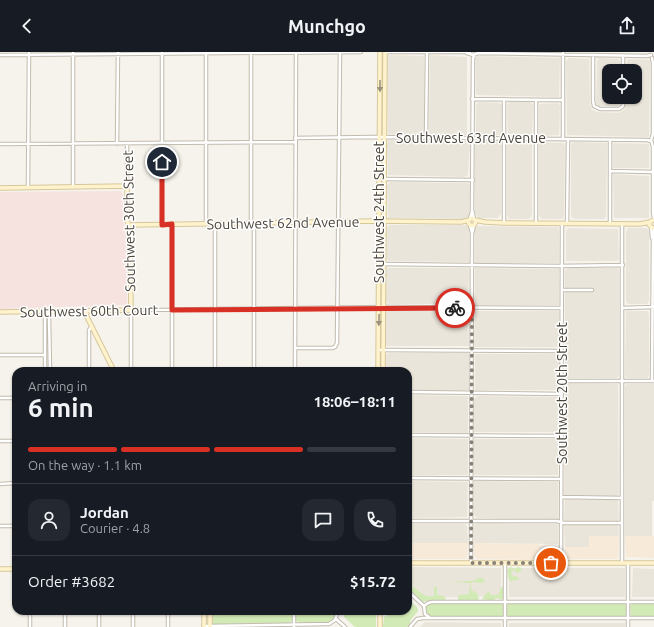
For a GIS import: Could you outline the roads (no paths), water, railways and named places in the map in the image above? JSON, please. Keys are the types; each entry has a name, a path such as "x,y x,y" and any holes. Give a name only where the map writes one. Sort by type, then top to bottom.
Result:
{"street":[{"path":"251,52 254,367"},
{"path":"295,367 296,52"},
{"path":"295,348 332,348 336,346 338,342 340,52"},
{"path":"0,55 29,53 361,52"},
{"name":"Southwest 24th Street","path":"378,367 380,52"},
{"path":"385,52 563,53 624,56 629,54 653,57 653,381 562,381"},
{"name":"Southwest 24th Street","path":"383,367 385,52"},
{"path":"426,138 427,52"},
{"path":"28,187 29,53"},
{"path":"73,53 73,187"},
{"name":"Southwest 30th Street","path":"117,144 118,53"},
{"path":"162,53 162,225"},
{"path":"206,53 206,224"},
{"path":"471,563 472,53"},
{"path":"563,53 563,139"},
{"path":"593,55 593,101 595,107 601,110 618,110 623,104"},
{"path":"623,64 624,56"},
{"path":"472,99 563,100"},
{"path":"504,99 504,223"},
{"path":"536,100 536,223"},
{"name":"Southwest 63rd Avenue","path":"295,138 384,137 653,140"},
{"path":"567,223 568,139"},
{"path":"610,140 610,224"},
{"path":"0,144 295,142"},
{"name":"Southwest 30th Street","path":"128,143 127,220 130,231 130,367"},
{"path":"610,172 653,172"},
{"path":"379,179 472,180"},
{"path":"0,188 128,186"},
{"name":"Southwest 62nd Avenue","path":"129,225 379,221 652,224"},
{"name":"Southwest 20th Street","path":"561,563 562,223"},
{"path":"172,224 172,367"},
{"path":"215,224 215,367"},
{"path":"622,224 622,563"},
{"path":"379,264 623,265"},
{"path":"562,290 592,290"},
{"name":"Southwest 60th Court","path":"0,312 379,307 562,308"},
{"path":"622,308 653,307"},
{"path":"86,311 112,367"},
{"path":"45,367 45,315 47,312"},
{"path":"47,312 49,315 50,367"},
{"path":"89,367 89,330 92,326"},
{"path":"378,350 562,351"},
{"path":"0,355 45,355"},
{"path":"412,392 562,394"},
{"path":"0,398 12,398"},
{"path":"412,435 562,436"},
{"path":"0,441 12,440"},
{"path":"412,478 561,479"},
{"path":"0,484 12,483"},
{"path":"561,497 622,498"},
{"path":"412,521 622,523"},
{"path":"0,526 12,526"},
{"path":"412,563 654,564"},
{"path":"505,563 505,627"},
{"path":"628,563 628,627"},
{"path":"0,569 12,569"},
{"path":"412,595 424,606 425,614 430,618"},
{"path":"424,606 428,602 654,602"},
{"path":"30,615 30,627"},
{"path":"65,615 65,627"},
{"path":"99,615 99,627"},
{"path":"133,615 133,627"},
{"path":"168,615 168,627"},
{"path":"204,615 204,626 294,626 329,624 336,619 337,615"},
{"path":"210,615 210,626"},
{"path":"294,615 294,626"},
{"path":"380,615 380,627"},
{"path":"410,627 419,618 654,618"},
{"path":"336,619 345,627"}]}
